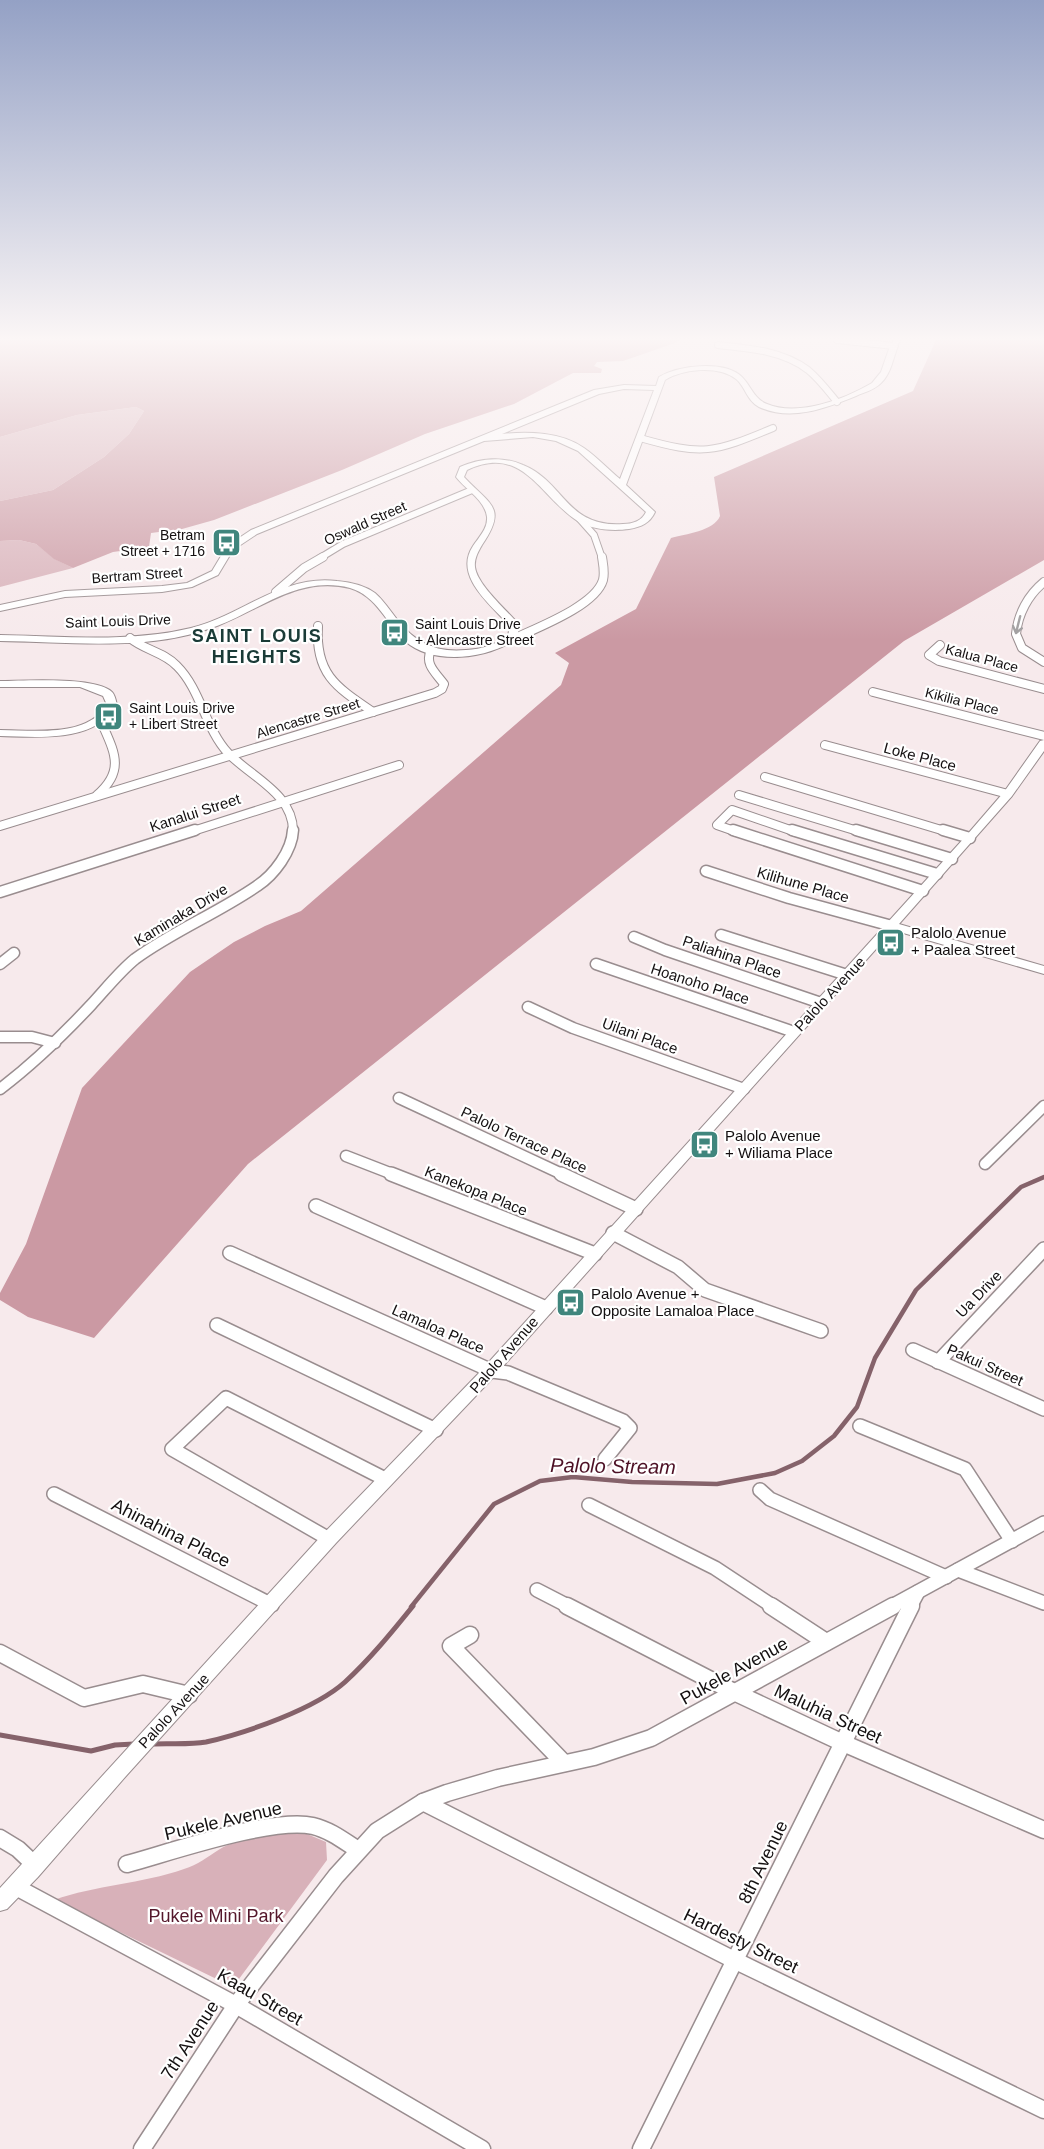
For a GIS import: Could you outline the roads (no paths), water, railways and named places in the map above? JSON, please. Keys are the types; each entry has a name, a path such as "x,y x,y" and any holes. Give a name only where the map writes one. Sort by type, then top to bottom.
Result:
{"street":[{"name":"Bertram Street","path":"0,608 65,594 162,589 197,582 215,573 230,548 244,537 479,440"},
{"path":"559,440 581,449 650,510 650,516 646,520 634,525 612,527 591,524 578,517"},
{"path":"622,484 639,440"},
{"path":"649,440 686,450 706,451 742,440"},
{"path":"487,462 518,464 528,469 591,529 599,544 604,571 600,586 578,606 509,640 516,630 514,622 474,579 470,571 471,555 489,529 491,521 488,506 460,477 461,471 465,468 487,462"},
{"name":"Oswald Street","path":"276,592 304,567 333,550 472,489"},
{"path":"1044,582 1027,601 1015,634 1017,642 1044,662"},
{"name":"Saint Louis Drive","path":"0,638 163,636 209,626 229,619 276,592 315,583 341,584 363,589 376,598 411,640 431,650 451,653 477,652 492,649 509,640"},
{"path":"318,626 316,651 326,675 337,686 373,712"},
{"name":"Kaminaka Drive","path":"0,1089 28,1068 55,1043 134,962 160,942 241,897 272,874 283,861 293,836 291,817 283,801 228,752 181,669 165,656 130,638"},
{"name":"Kalua Place","path":"940,645 929,655 939,661 1044,689"},
{"name":"Alencastre Street","path":"0,826 432,694 442,689 443,682 427,661 431,650"},
{"path":"0,684 72,683 99,689 108,694 112,705 109,712 100,719 89,725 66,731 0,733"},
{"name":"Kikilia Place","path":"873,692 1044,736"},
{"path":"86,800 110,784 117,772 116,760 100,719"},
{"name":"Palolo Avenue","path":"0,1902 36,1866 118,1771 272,1605 329,1539 492,1371 546,1308 952,859 1008,794 1044,743"},
{"name":"Loke Place","path":"825,745 1008,794"},
{"name":"Kanalui Street","path":"0,892 399,765"},
{"path":"765,777 970,838"},
{"path":"739,795 952,859"},
{"path":"923,891 717,825 732,810 837,845 937,874"},
{"name":"Kilihune Place","path":"706,871 789,898 892,926"},
{"path":"892,926 1044,970"},
{"name":"Paliahina Place","path":"721,935 847,975"},
{"name":"Paliahina Place","path":"634,937 665,950 821,1003"},
{"path":"0,964 14,953"},
{"name":"Hoanoho Place","path":"596,964 794,1032"},
{"name":"Uilani Place","path":"528,1007 573,1028 744,1089"},
{"path":"0,1037 32,1037 55,1043"},
{"name":"Palolo Terrace Place","path":"399,1098 636,1209"},
{"path":"985,1164 1044,1106"},
{"name":"Kanekopa Place","path":"346,1156 595,1254"},
{"path":"316,1206 546,1308"},
{"path":"614,1233 678,1267 705,1290 820,1331"},
{"name":"Ua Drive","path":"938,1362 1044,1250"},
{"name":"Lamaloa Place","path":"230,1253 492,1371 508,1373 623,1421 630,1428 605,1459"},
{"path":"217,1325 436,1430"},
{"name":"Pakui Street","path":"913,1350 1044,1409"},
{"path":"329,1539 172,1449 226,1398 385,1479"},
{"path":"860,1426 965,1469 1012,1541"},
{"path":"760,1490 780,1504 952,1573 1044,1603"},
{"name":"Ahinahina Place","path":"54,1494 272,1605"},
{"path":"589,1505 715,1568 826,1642"},
{"name":"Pukele Avenue","path":"423,1802 473,1784 622,1749 651,1738 1044,1523"},
{"name":"Maluhia Street","path":"537,1590 736,1693 843,1743 1044,1830"},
{"name":"8th Avenue","path":"642,2149 918,1592"},
{"path":"470,1635 452,1646 564,1763"},
{"path":"0,1653 84,1698 143,1684 189,1695"},
{"name":"Hardesty Street","path":"423,1802 736,1960 1044,2110"},
{"name":"7th Avenue","path":"142,2149 236,2005 358,1850 377,1831 423,1802"},
{"name":"Pukele Avenue","path":"127,1864 255,1830 296,1824 329,1831 358,1850"},
{"path":"0,1838 18,1849 36,1866"},
{"name":"Kaau Street","path":"16,1887 236,2005 482,2149"}],"waterway":[{"name":"Palolo Stream","path":"411,1607 494,1504 540,1481 573,1477 632,1482 717,1484 775,1473 802,1461 834,1436 857,1407 875,1358 916,1290 1021,1187 1044,1177"},
{"name":"Palolo Stream","path":"151,1744 199,1743 222,1738 279,1719 316,1702 345,1682 413,1606"},
{"name":"Palolo Stream","path":"0,1735 91,1751 115,1745 134,1744"}],"place":[{"name":"Betram Street + 1716","path":"226,543"},
{"name":"Saint Louis Drive + Alencastre Street","path":"394,632"},
{"name":"Saint Louis Drive + Libert Street","path":"108,716"},
{"name":"Palolo Avenue + Paalea Street","path":"890,942"},
{"name":"Palolo Avenue + Wiliama Place","path":"704,1145"},
{"name":"Palolo Avenue + Opposite Lamaloa Place","path":"570,1303"}],"district":[{"name":"SAINT LOUIS HEIGHTS","path":"257,646"}],"park label":[{"name":"Pukele Mini Park","path":"216,1916"}]}
